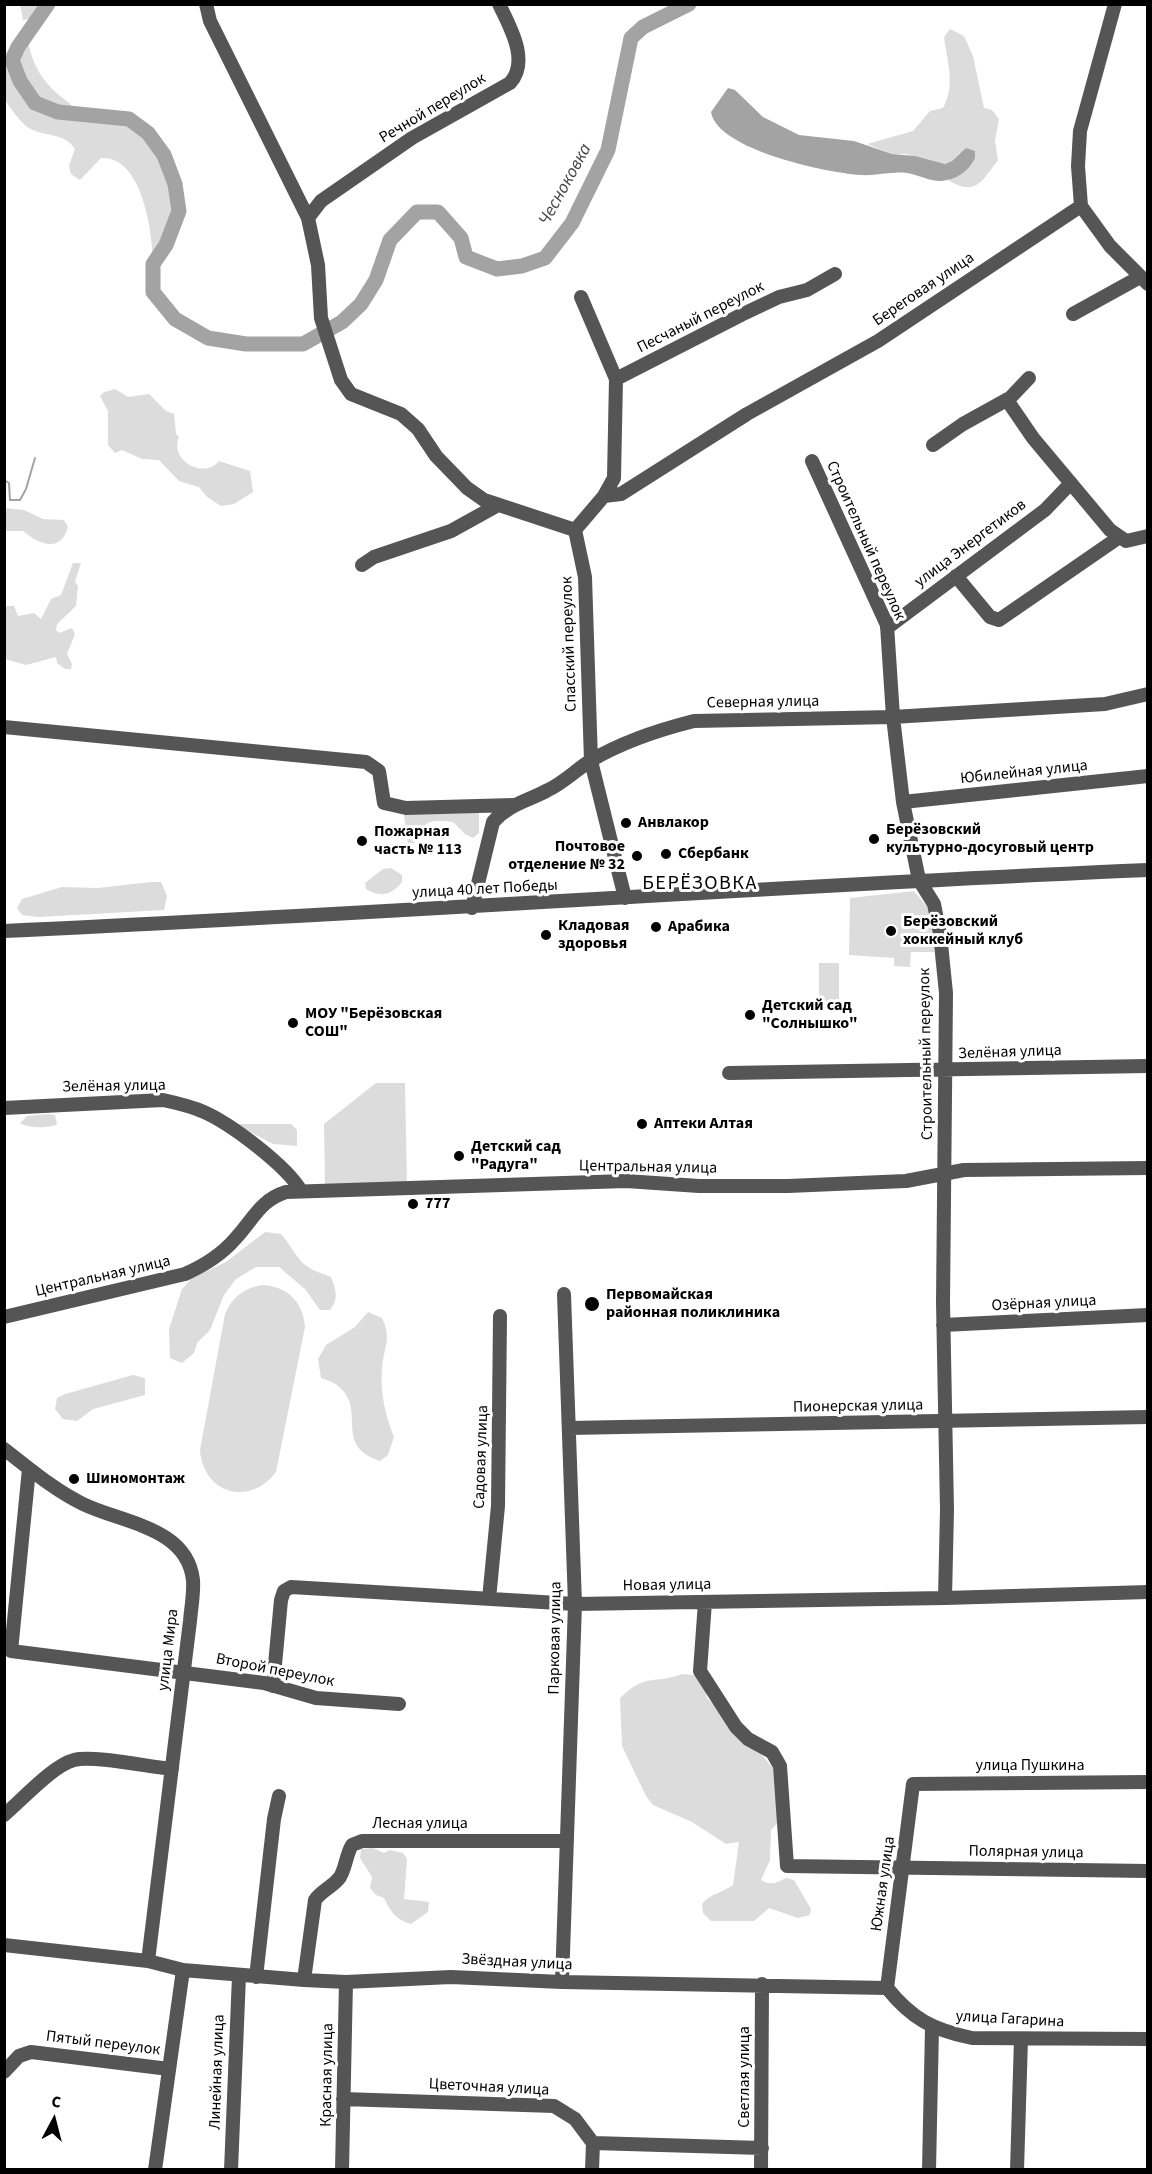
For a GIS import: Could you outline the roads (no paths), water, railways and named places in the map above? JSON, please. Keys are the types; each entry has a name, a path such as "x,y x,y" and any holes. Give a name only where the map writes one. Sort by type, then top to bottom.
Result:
{"street":[{"path":"207,4 215,31 308,218 318,265 321,318 341,380 351,393 401,414 418,429 436,456 467,488 484,500 575,530 604,496 614,478 616,379 581,297"},
{"name":"Речной переулок","path":"308,218 321,201 394,151 510,83 518,74 519,54 499,4"},
{"path":"1073,314 1144,280 1110,246 1081,206 1078,166 1080,131 1118,8"},
{"name":"Береговая улица","path":"604,496 621,494 747,414 878,341 1081,206"},
{"name":"Песчаный переулок","path":"616,379 741,315 779,297 807,290 835,274"},
{"path":"933,445 963,424 1007,400 1029,378"},
{"path":"1007,400 1033,438 1118,538 1132,541 1148,536"},
{"name":"Строительный переулок","path":"812,461 887,628 893,717 903,802 919,880 934,904 940,934 946,993 943,1325 947,1510 945,1598"},
{"name":"улица Энергетиков","path":"887,628 1045,510 1071,483"},
{"path":"362,565 374,557 450,531 498,505"},
{"name":"Спасский переулок","path":"575,530 585,577 591,761 625,898"},
{"path":"956,576 990,617 999,620 1118,538"},
{"name":"Северная улица","path":"472,908 493,822 513,805 550,789 591,761 638,738 694,721 893,717 1105,704 1148,694"},
{"path":"4,727 366,762 379,771 384,803 405,808 513,805"},
{"name":"Юбилейная улица","path":"903,802 1148,776"},
{"name":"улица 40 лет Победы","path":"4,931 472,908 919,880 1148,870"},
{"name":"Зелёная улица","path":"729,1073 1148,1066"},
{"name":"Зелёная улица","path":"4,1108 163,1100 180,1103 204,1112 226,1125 293,1176 301,1191"},
{"name":"Центральная улица","path":"4,1317 185,1275 204,1264 235,1240 265,1201 286,1192 626,1181 699,1186 788,1186 906,1181 945,1172 1148,1168"},
{"name":"Парковая улица","path":"562,1982 575,1604 564,1294"},
{"name":"Озёрная улица","path":"943,1325 1148,1315"},
{"name":"Садовая улица","path":"489,1599 498,1506 500,1316"},
{"name":"Пионерская улица","path":"569,1428 1148,1418"},
{"name":"улица Мира","path":"4,1449 75,1500 106,1514 153,1530 172,1541 181,1550 193,1581 148,1961"},
{"path":"8,1654 29,1469"},
{"name":"Новая улица","path":"273,1686 281,1600 284,1591 291,1587 575,1604 1148,1592"},
{"name":"Полярная улица","path":"705,1602 700,1671 736,1726 748,1739 772,1752 780,1766 787,1866 1148,1871"},
{"name":"Второй переулок","path":"8,1654 184,1671 273,1686 316,1698 399,1704"},
{"path":"4,1815 59,1768 74,1760 93,1760 172,1770"},
{"name":"улица Пушкина","path":"913,1784 1148,1782"},
{"name":"Южная улица","path":"887,1988 913,1784"},
{"path":"256,1977 274,1819 279,1796"},
{"name":"Лесная улица","path":"304,1980 315,1900 323,1889 335,1883 342,1874 352,1845 362,1841 567,1841"},
{"name":"Звёздная улица","path":"4,1945 148,1961 183,1970 304,1980 346,1982 452,1977 562,1982 887,1988"},
{"path":"155,2169 183,1970"},
{"name":"Линейная улица","path":"231,2169 239,1976"},
{"name":"Красная улица","path":"342,2169 346,1982"},
{"name":"Светлая улица","path":"761,2169 762,1984"},
{"name":"улица Гагарина","path":"887,1988 903,2008 932,2028 972,2038 1148,2039"},
{"path":"929,2169 932,2028"},
{"path":"1017,2169 1021,2039"},
{"name":"Пятый переулок","path":"4,2072 19,2056 31,2052 169,2068"},
{"name":"Цветочная улица","path":"343,2099 554,2106 575,2119 593,2143"},
{"path":"592,2169 593,2143 762,2148"}],"waterway":[{"name":"Чесноковка","path":"48,4 18,47 12,60 20,81 35,103 58,112 129,119 148,133 164,155 175,184 179,211 166,245 153,264 153,292 175,319 208,338 246,344 303,344 342,322 361,304 376,280 390,240 417,212 438,212 461,238 466,257 497,269 522,266 545,258 572,223 608,150 631,38 643,27 689,4"},
{"path":"4,480 9,483 10,500 20,500 26,489 35,458"}],"place":[{"name":"Анвлакор","path":"626,823"},
{"name":"Берёзовский культурно-досуговый центр","path":"874,839"},
{"name":"Пожарная часть № 113","path":"362,841"},
{"name":"Сбербанк","path":"666,854"},
{"name":"Почтовое отделение № 32","path":"637,856"},
{"name":"Арабика","path":"656,927"},
{"name":"Берёзовский хоккейный клуб","path":"891,931"},
{"name":"Кладовая здоровья","path":"546,935"},
{"name":"Детский сад \"Солнышко\"","path":"750,1015"},
{"name":"МОУ \"Берёзовская СОШ\"","path":"293,1023"},
{"name":"Аптеки Алтая","path":"642,1124"},
{"name":"Детский сад \"Радуга\"","path":"459,1156"},
{"name":"777","path":"413,1204"},
{"name":"Первомайская районная поликлиника","path":"592,1304"},
{"name":"Шиномонтаж","path":"74,1479"}],"district":[{"name":"БЕРЁЗОВКА","path":"700,885"}]}
